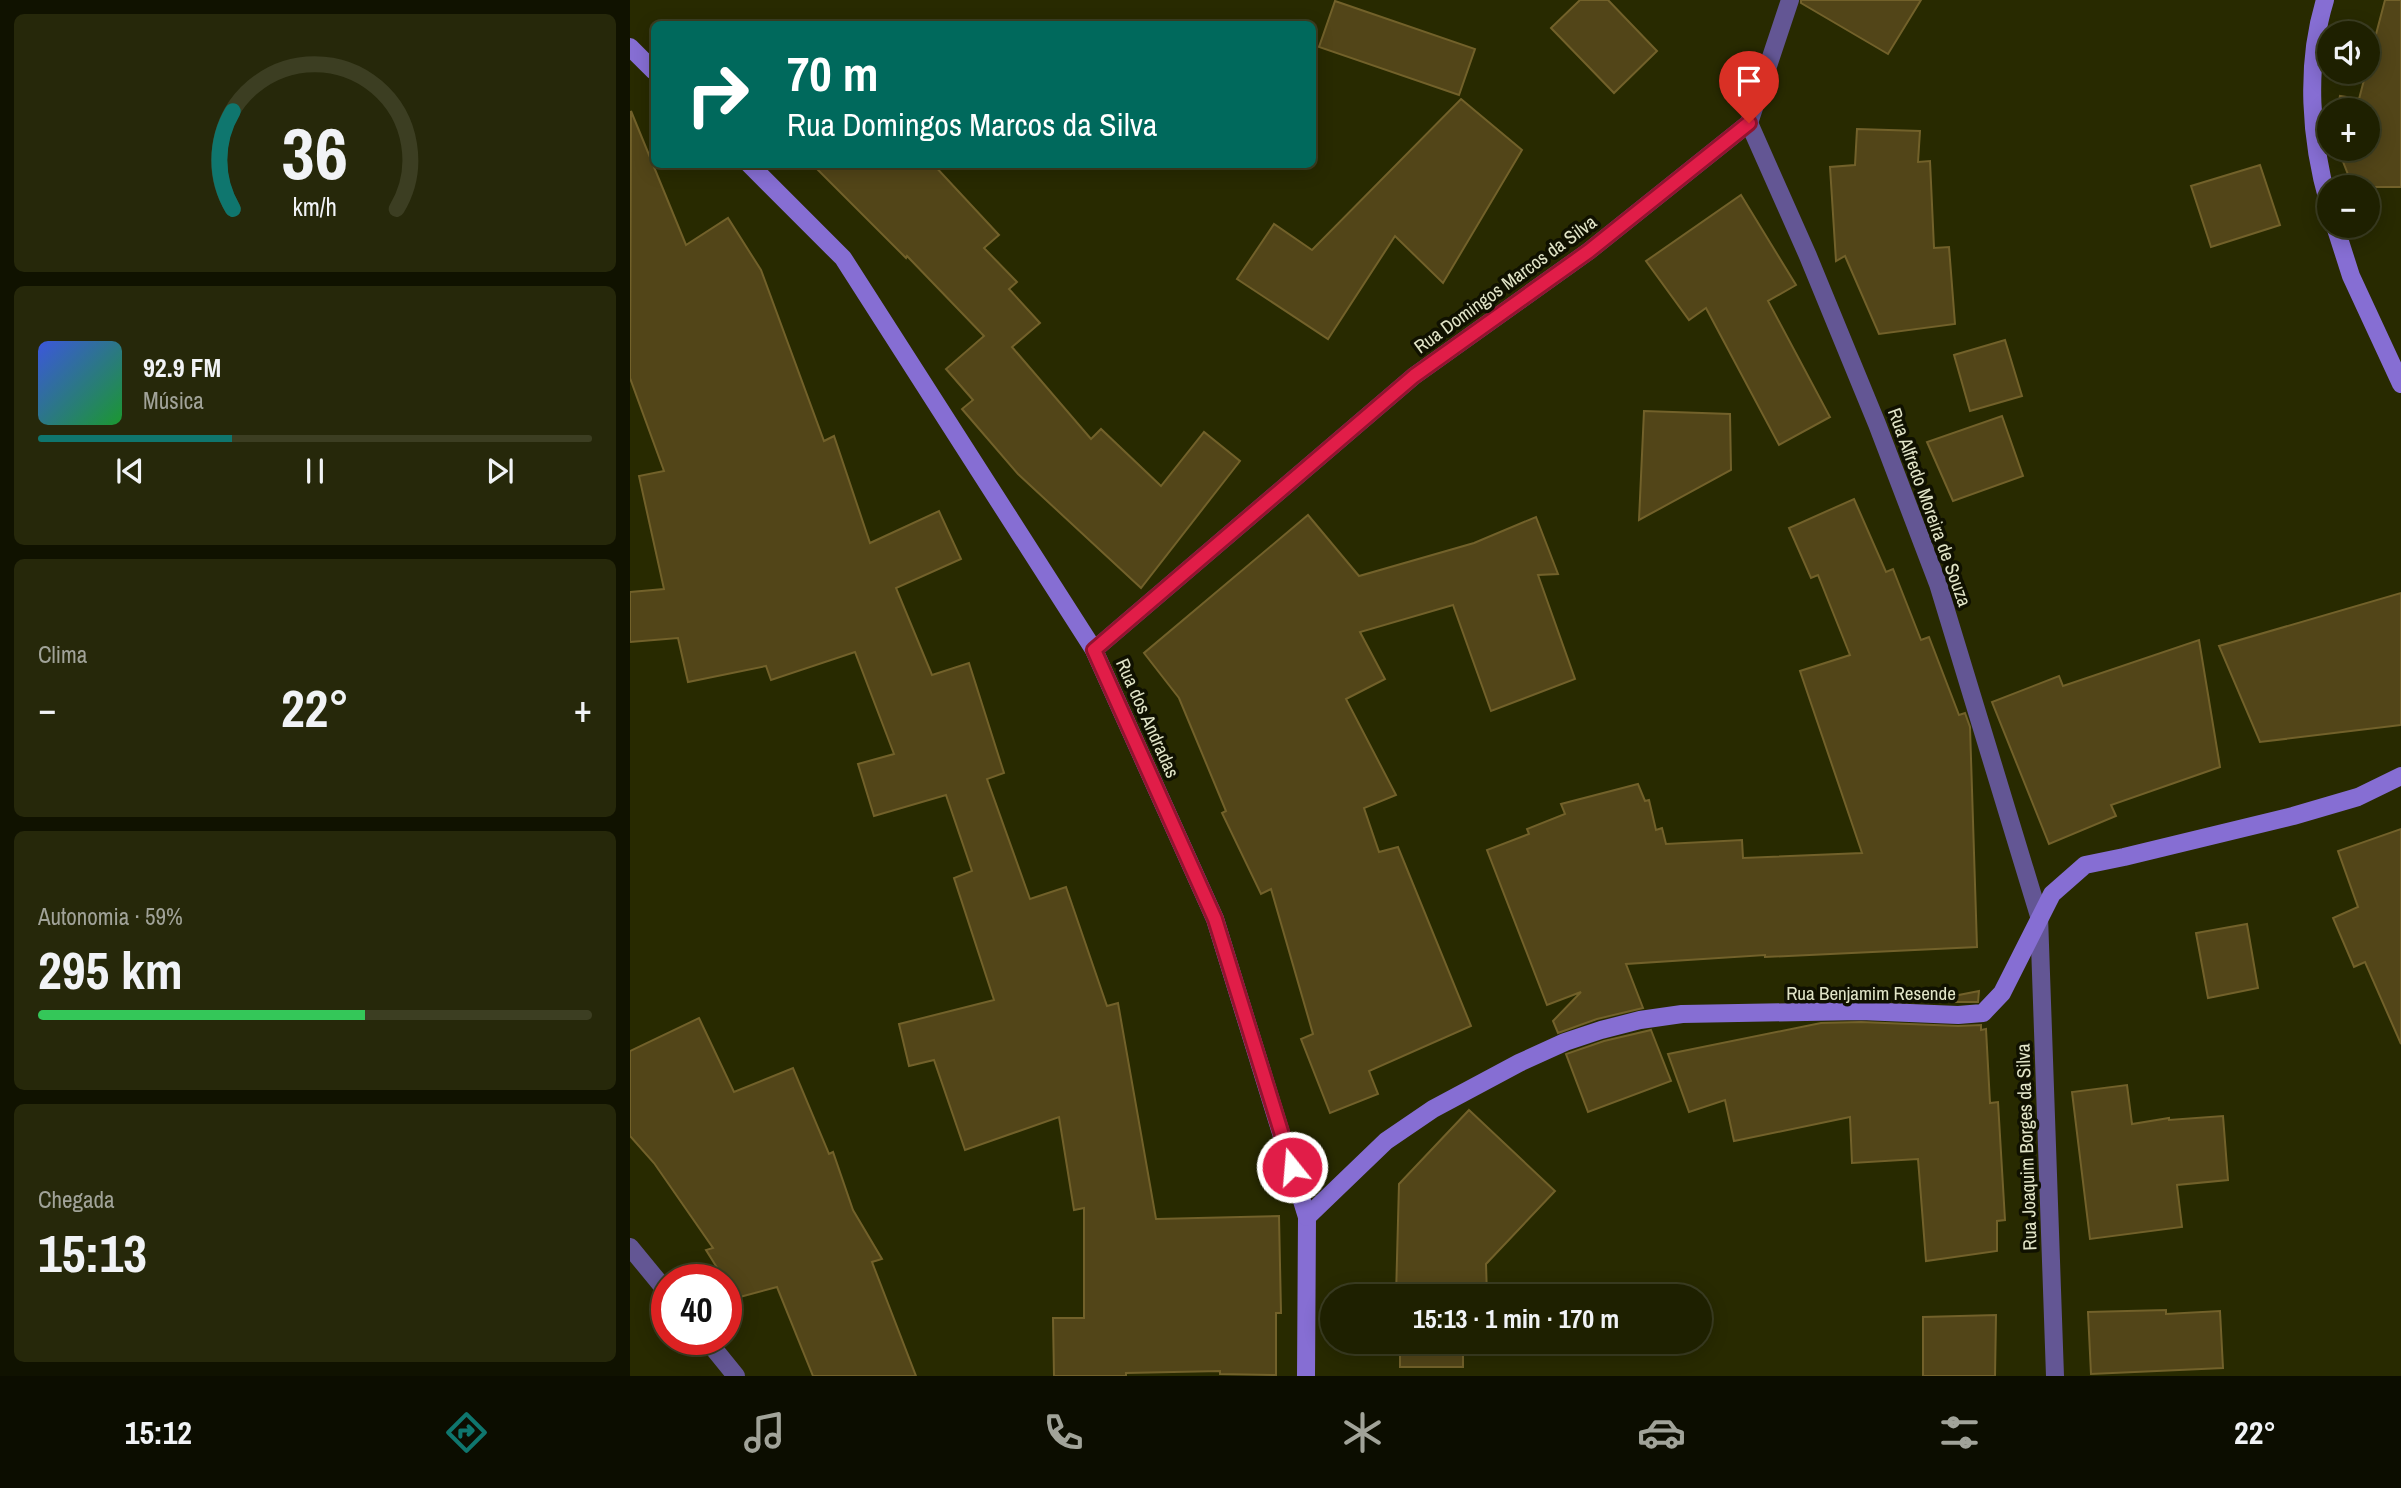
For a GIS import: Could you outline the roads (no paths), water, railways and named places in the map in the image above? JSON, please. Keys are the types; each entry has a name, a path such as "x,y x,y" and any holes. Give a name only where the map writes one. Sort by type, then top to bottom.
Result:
{"street":[{"path":"1749,123 1790,0"},
{"path":"2323,175 2314,127 2312,75 2325,0"},
{"path":"630,47 651,68"},
{"name":"Rua Domingos Marcos da Silva","path":"1094,650 1414,376 1589,251 1749,123"},
{"name":"Rua Alfredo Moreira de Souza","path":"1749,123 1872,411 1938,584 2039,916"},
{"name":"Rua dos Andradas","path":"753,168 843,258 1094,650 1215,919 1307,1217 1306,1376"},
{"path":"2339,238 2351,276 2401,384"},
{"name":"Rua Benjamim Resende","path":"1307,1217 1386,1141 1433,1109 1518,1063 1565,1042 1640,1020 1682,1014 1861,1011 1958,1015 1983,1013 2002,993 2052,894 2085,865 2292,816 2358,797 2401,776"},
{"name":"Rua Joaquim Borges da Silva","path":"2039,916 2055,1376"},
{"path":"630,1247 651,1273"},
{"path":"719,1355 736,1376"}]}
